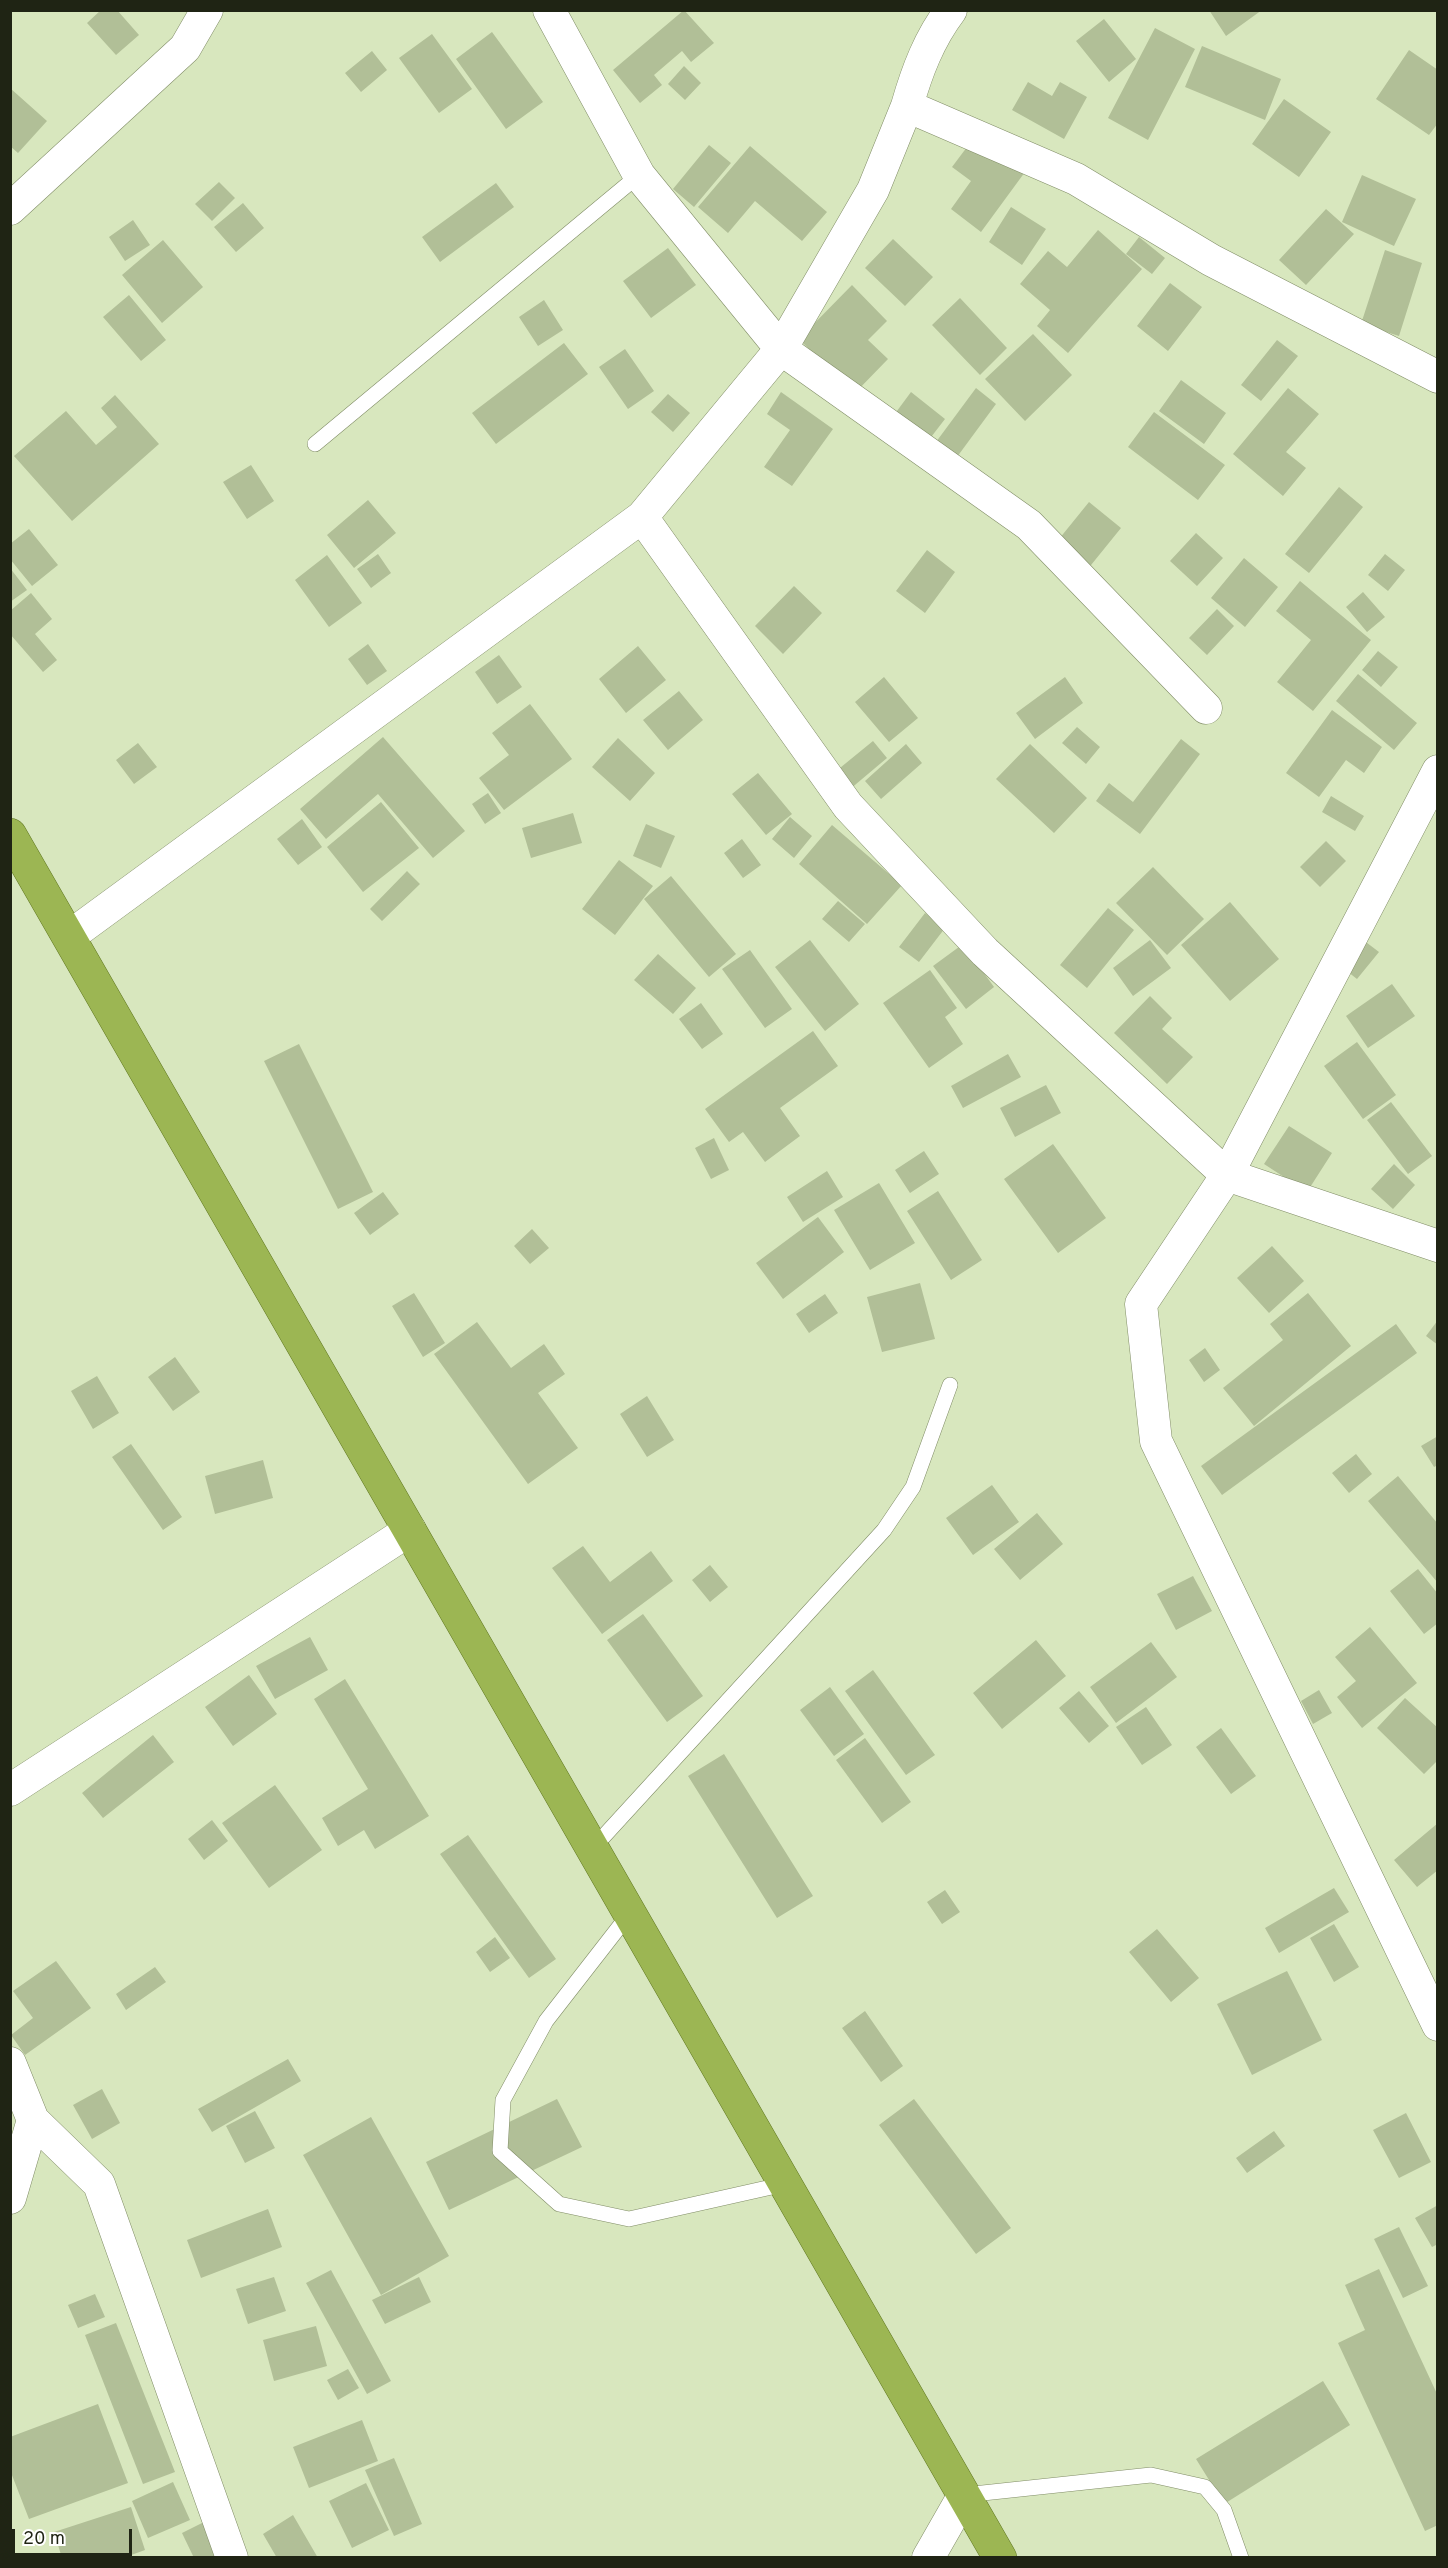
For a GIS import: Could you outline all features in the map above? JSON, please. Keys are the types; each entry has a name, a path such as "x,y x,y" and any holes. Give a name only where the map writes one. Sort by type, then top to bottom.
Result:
{"highway":[{"path":"10,835 1000,2558"}],"street":[{"path":"10,209 185,48 207,10"},
{"path":"549,10 639,175 781,349 1029,525 1206,708"},
{"path":"70,936 642,517 781,349 873,190 907,106 915,76 934,32 951,10"},
{"path":"907,106 1076,179 1211,260 1437,377"},
{"path":"642,517 848,806 984,952 1227,1175 1437,1246"},
{"path":"1437,771 1227,1175 1141,1304 1156,1441 1437,2025"},
{"path":"10,1790 410,1530"},
{"path":"10,2063 33,2120 99,2184 232,2558"},
{"path":"10,2198 33,2120"},
{"path":"928,2558 964,2495"}],"lane":[{"path":"315,444 639,175"},
{"path":"593,1848 884,1530 913,1487 950,1385"},
{"path":"630,1913 546,2021 502,2100 500,2151 559,2204 629,2219 785,2184"},
{"path":"964,2495 1151,2475 1194,2484 1205,2487 1224,2510 1241,2558"}],"building":[{"path":"101,10 117,10 139,35 116,55 87,23"},
{"path":"684,10 714,43 691,62 682,51 654,75 662,85 640,103 613,70"},
{"path":"1209,10 1262,10 1226,36"},
{"path":"1104,19 1136,59 1109,82 1076,41"},
{"path":"1155,28 1195,49 1148,140 1108,118"},
{"path":"492,32 543,102 506,129 456,59"},
{"path":"432,34 472,89 439,113 399,58"},
{"path":"1202,46 1281,79 1265,120 1185,87"},
{"path":"1409,50 1438,70 1438,123 1429,135 1376,99"},
{"path":"372,51 387,70 361,92 345,73"},
{"path":"684,66 701,83 685,100 668,84"},
{"path":"1028,82 1052,96 1060,82 1087,97 1064,139 1012,110"},
{"path":"10,88 47,121 18,153 10,146"},
{"path":"1284,99 1331,132 1299,177 1252,144"},
{"path":"976,135 1025,172 981,232 951,209 971,181 952,167"},
{"path":"709,145 731,163 694,207 673,189"},
{"path":"750,146 827,212 802,241 755,201 728,233 698,207"},
{"path":"1362,175 1416,199 1394,246 1342,222"},
{"path":"219,182 235,198 212,221 195,204"},
{"path":"496,183 514,207 440,262 422,237"},
{"path":"243,203 264,228 236,252 214,227"},
{"path":"1011,207 1046,229 1022,265 989,242"},
{"path":"1326,209 1354,234 1306,285 1279,260"},
{"path":"133,220 150,245 125,261 109,237"},
{"path":"1098,230 1142,269 1068,353 1037,326 1050,310 1020,284 1048,251 1067,267"},
{"path":"1139,237 1165,258 1152,274 1126,254"},
{"path":"893,239 933,277 905,306 865,268"},
{"path":"163,240 203,287 162,323 122,275"},
{"path":"668,248 696,285 651,318 623,281"},
{"path":"1385,250 1422,263 1399,336 1361,324"},
{"path":"1170,283 1202,307 1168,351 1137,326"},
{"path":"852,285 887,321 868,340 888,359 854,394 799,339"},
{"path":"129,295 166,340 141,361 103,317"},
{"path":"960,298 1007,348 980,375 932,325"},
{"path":"544,300 563,330 538,346 519,317"},
{"path":"1033,334 1072,375 1025,421 985,379"},
{"path":"1277,340 1298,356 1261,401 1241,385"},
{"path":"564,343 588,374 496,444 472,413"},
{"path":"625,349 654,391 628,409 599,367"},
{"path":"1181,380 1226,413 1204,444 1159,411"},
{"path":"976,388 996,404 957,457 936,442"},
{"path":"1288,388 1319,414 1286,452 1306,468 1283,496 1233,454"},
{"path":"781,392 833,429 792,486 764,467 790,430 767,414"},
{"path":"911,392 945,419 928,441 894,415"},
{"path":"668,394 690,413 673,432 651,412"},
{"path":"115,395 159,444 72,521 14,456 66,411 96,445 117,427 101,408"},
{"path":"1154,412 1225,465 1198,500 1128,447"},
{"path":"251,465 274,501 247,519 223,482"},
{"path":"1339,487 1363,507 1309,573 1285,554"},
{"path":"368,500 396,533 354,568 327,535"},
{"path":"1089,502 1121,528 1087,570 1055,544"},
{"path":"29,529 58,565 32,586 10,559 10,544"},
{"path":"1196,533 1223,558 1197,586 1170,561"},
{"path":"927,550 955,572 925,613 896,591"},
{"path":"378,554 391,573 371,588 357,569"},
{"path":"1385,554 1405,570 1388,591 1368,575"},
{"path":"327,555 362,603 329,627 295,580"},
{"path":"1244,558 1278,587 1245,627 1211,598"},
{"path":"10,568 27,590 10,602"},
{"path":"1300,581 1371,640 1313,711 1277,682 1311,640 1276,611"},
{"path":"794,586 822,613 783,654 755,626"},
{"path":"1363,592 1385,617 1367,632 1346,607"},
{"path":"31,593 52,619 35,634 57,660 43,672 10,634 10,611"},
{"path":"1217,609 1234,626 1207,655 1189,638"},
{"path":"368,644 387,671 367,685 348,659"},
{"path":"638,646 666,680 626,713 599,679"},
{"path":"1378,651 1398,667 1381,687 1362,670"},
{"path":"499,655 522,687 497,704 475,672"},
{"path":"1358,674 1417,723 1394,750 1336,701"},
{"path":"884,677 918,718 889,742 855,702"},
{"path":"1065,677 1083,703 1035,739 1016,713"},
{"path":"679,691 703,720 668,750 643,720"},
{"path":"530,704 572,759 504,810 479,778 509,755 492,733"},
{"path":"1332,710 1382,747 1364,773 1346,760 1319,797 1286,773"},
{"path":"1077,727 1100,747 1086,764 1062,743"},
{"path":"383,737 465,831 433,858 378,794 326,839 300,809"},
{"path":"618,738 655,773 630,801 592,767"},
{"path":"1181,739 1200,754 1140,834 1096,801 1109,783 1133,802"},
{"path":"873,741 887,758 849,790 835,772"},
{"path":"138,743 157,767 134,784 116,760"},
{"path":"906,744 922,763 881,799 865,781"},
{"path":"1030,744 1087,798 1054,833 996,779"},
{"path":"758,773 792,814 766,835 732,794"},
{"path":"488,793 501,813 485,824 472,804"},
{"path":"1331,796 1364,816 1355,831 1322,812"},
{"path":"381,802 419,848 363,892 327,847"},
{"path":"573,813 582,843 531,858 522,828"},
{"path":"790,817 812,836 794,858 772,839"},
{"path":"302,819 322,847 298,865 277,839"},
{"path":"646,824 675,836 661,868 633,856"},
{"path":"832,825 902,885 867,924 799,864"},
{"path":"742,839 761,865 743,878 724,853"},
{"path":"1326,841 1346,861 1320,887 1300,867"},
{"path":"619,860 653,886 615,935 582,909"},
{"path":"1153,867 1204,919 1167,955 1116,903"},
{"path":"407,871 420,884 382,921 370,909"},
{"path":"671,876 736,954 709,977 644,899"},
{"path":"838,901 865,924 849,942 822,919"},
{"path":"1230,902 1279,959 1230,1001 1181,945"},
{"path":"1108,908 1134,930 1087,988 1060,965"},
{"path":"925,913 945,928 919,962 899,947"},
{"path":"1350,930 1379,952 1357,979 1329,957"},
{"path":"810,940 859,1004 825,1031 775,967"},
{"path":"1150,940 1171,968 1133,996 1113,968"},
{"path":"963,944 994,987 966,1009 933,966"},
{"path":"750,950 792,1009 765,1028 722,969"},
{"path":"658,954 696,988 673,1014 634,980"},
{"path":"930,970 957,1008 945,1017 963,1044 929,1068 883,1003"},
{"path":"1392,984 1415,1016 1368,1048 1346,1016"},
{"path":"1150,996 1172,1018 1162,1029 1193,1057 1167,1084 1114,1033"},
{"path":"701,1003 723,1034 702,1049 679,1019"},
{"path":"813,1031 838,1066 780,1108 800,1136 765,1162 743,1132 729,1142 705,1109"},
{"path":"1357,1042 1396,1095 1363,1119 1324,1066"},
{"path":"299,1044 373,1192 338,1209 264,1061"},
{"path":"1008,1054 1021,1077 963,1108 951,1086"},
{"path":"1046,1085 1061,1113 1015,1137 1000,1108"},
{"path":"1391,1102 1432,1156 1408,1174 1367,1120"},
{"path":"1289,1126 1332,1153 1307,1192 1264,1164"},
{"path":"714,1138 729,1170 711,1179 695,1148"},
{"path":"1053,1144 1106,1218 1058,1253 1004,1179"},
{"path":"924,1151 939,1174 910,1193 895,1170"},
{"path":"1394,1164 1415,1185 1393,1209 1371,1189"},
{"path":"827,1171 843,1197 803,1222 787,1197"},
{"path":"879,1183 915,1243 870,1270 834,1210"},
{"path":"938,1191 982,1260 951,1280 907,1211"},
{"path":"383,1192 399,1214 370,1235 354,1213"},
{"path":"818,1217 844,1252 783,1299 756,1263"},
{"path":"532,1229 549,1248 530,1264 514,1246"},
{"path":"1272,1246 1304,1281 1269,1313 1237,1278"},
{"path":"920,1283 935,1339 882,1352 867,1297"},
{"path":"414,1293 445,1343 423,1357 392,1306"},
{"path":"1308,1293 1351,1346 1254,1426 1223,1388 1283,1340 1270,1324"},
{"path":"825,1294 838,1313 809,1333 796,1314"},
{"path":"1438,1320 1438,1345 1426,1336"},
{"path":"477,1322 511,1368 544,1344 565,1374 538,1393 578,1448 528,1484 434,1354"},
{"path":"1396,1324 1417,1353 1222,1495 1201,1466"},
{"path":"1205,1348 1220,1370 1204,1382 1189,1360"},
{"path":"175,1357 200,1392 173,1411 148,1377"},
{"path":"97,1376 119,1413 93,1429 71,1391"},
{"path":"647,1396 674,1440 647,1457 620,1414"},
{"path":"1438,1436 1438,1465 1434,1467 1421,1446"},
{"path":"131,1444 182,1517 163,1530 112,1457"},
{"path":"1356,1454 1372,1474 1349,1493 1332,1473"},
{"path":"263,1460 273,1498 215,1514 205,1476"},
{"path":"1398,1476 1438,1524 1438,1583 1368,1501"},
{"path":"992,1485 1019,1522 973,1555 946,1518"},
{"path":"1037,1513 1063,1544 1020,1580 994,1549"},
{"path":"583,1546 610,1582 651,1551 673,1581 602,1634 552,1568"},
{"path":"710,1565 728,1587 710,1602 692,1580"},
{"path":"1418,1569 1438,1594 1438,1623 1424,1634 1390,1591"},
{"path":"1193,1576 1212,1611 1176,1630 1157,1594"},
{"path":"643,1614 703,1696 667,1722 607,1640"},
{"path":"1370,1627 1417,1683 1362,1728 1337,1697 1356,1681 1335,1657"},
{"path":"310,1637 328,1670 275,1699 256,1666"},
{"path":"1036,1640 1066,1676 1002,1729 973,1693"},
{"path":"1151,1642 1177,1677 1116,1723 1090,1687"},
{"path":"873,1670 935,1755 906,1775 845,1691"},
{"path":"249,1675 277,1714 233,1746 205,1707"},
{"path":"345,1679 429,1816 375,1849 364,1830 338,1846 322,1818 368,1789 314,1699"},
{"path":"830,1687 864,1734 834,1756 800,1710"},
{"path":"1319,1690 1332,1713 1313,1724 1301,1701"},
{"path":"1079,1691 1109,1726 1089,1743 1059,1708"},
{"path":"1405,1698 1438,1728 1438,1760 1424,1774 1377,1728"},
{"path":"1146,1707 1172,1745 1142,1765 1116,1727"},
{"path":"1221,1728 1256,1776 1231,1794 1196,1747"},
{"path":"153,1735 174,1762 103,1818 82,1793"},
{"path":"865,1738 911,1802 882,1823 836,1760"},
{"path":"724,1754 813,1896 777,1918 688,1776"},
{"path":"275,1785 322,1850 269,1888 222,1823"},
{"path":"212,1820 228,1841 204,1860 188,1839"},
{"path":"1438,1823 1438,1870 1417,1887 1394,1860"},
{"path":"468,1835 556,1959 529,1978 440,1854"},
{"path":"1334,1888 1349,1912 1279,1953 1265,1928"},
{"path":"945,1890 960,1912 942,1924 927,1902"},
{"path":"1334,1924 1359,1967 1334,1982 1310,1938"},
{"path":"1157,1929 1199,1978 1171,2002 1129,1952"},
{"path":"495,1937 510,1958 490,1972 476,1952"},
{"path":"56,1961 91,2008 25,2055 11,2035 33,2018 13,1991"},
{"path":"155,1967 166,1982 126,2010 116,1994"},
{"path":"1287,1971 1322,2040 1252,2075 1217,2004"},
{"path":"865,2011 903,2066 881,2082 842,2028"},
{"path":"288,2059 301,2081 212,2132 198,2109"},
{"path":"102,2089 120,2123 92,2139 73,2105"},
{"path":"557,2099 582,2147 449,2210 426,2162"},
{"path":"914,2099 1011,2228 976,2254 879,2125"},
{"path":"255,2111 275,2148 245,2163 226,2126"},
{"path":"1406,2113 1431,2162 1399,2178 1373,2130"},
{"path":"371,2117 449,2256 381,2295 303,2155"},
{"path":"1274,2131 1285,2146 1247,2173 1236,2158"},
{"path":"1438,2205 1438,2244 1432,2247 1415,2218"},
{"path":"268,2209 282,2247 201,2278 187,2240"},
{"path":"1399,2227 1428,2286 1403,2298 1374,2239"},
{"path":"1379,2269 1438,2396 1438,2525 1425,2531 1338,2343 1365,2330 1345,2285"},
{"path":"331,2270 391,2381 367,2394 306,2283"},
{"path":"274,2277 286,2311 248,2324 236,2289"},
{"path":"419,2277 431,2302 385,2324 372,2300"},
{"path":"95,2294 105,2317 78,2328 68,2305"},
{"path":"116,2323 175,2472 143,2484 85,2335"},
{"path":"316,2326 327,2366 274,2381 263,2340"},
{"path":"348,2369 359,2388 338,2400 327,2380"},
{"path":"1323,2381 1350,2425 1224,2504 1196,2459"},
{"path":"98,2404 128,2483 29,2519 10,2470 10,2437"},
{"path":"362,2420 378,2461 309,2488 293,2447"},
{"path":"394,2458 422,2524 394,2536 365,2470"},
{"path":"173,2482 190,2520 148,2538 132,2501"},
{"path":"366,2483 389,2530 352,2548 329,2501"},
{"path":"131,2507 145,2550 123,2558 62,2558 54,2532"},
{"path":"293,2515 318,2558 277,2558 263,2534"},
{"path":"206,2521 225,2558 194,2558 182,2533"}]}
